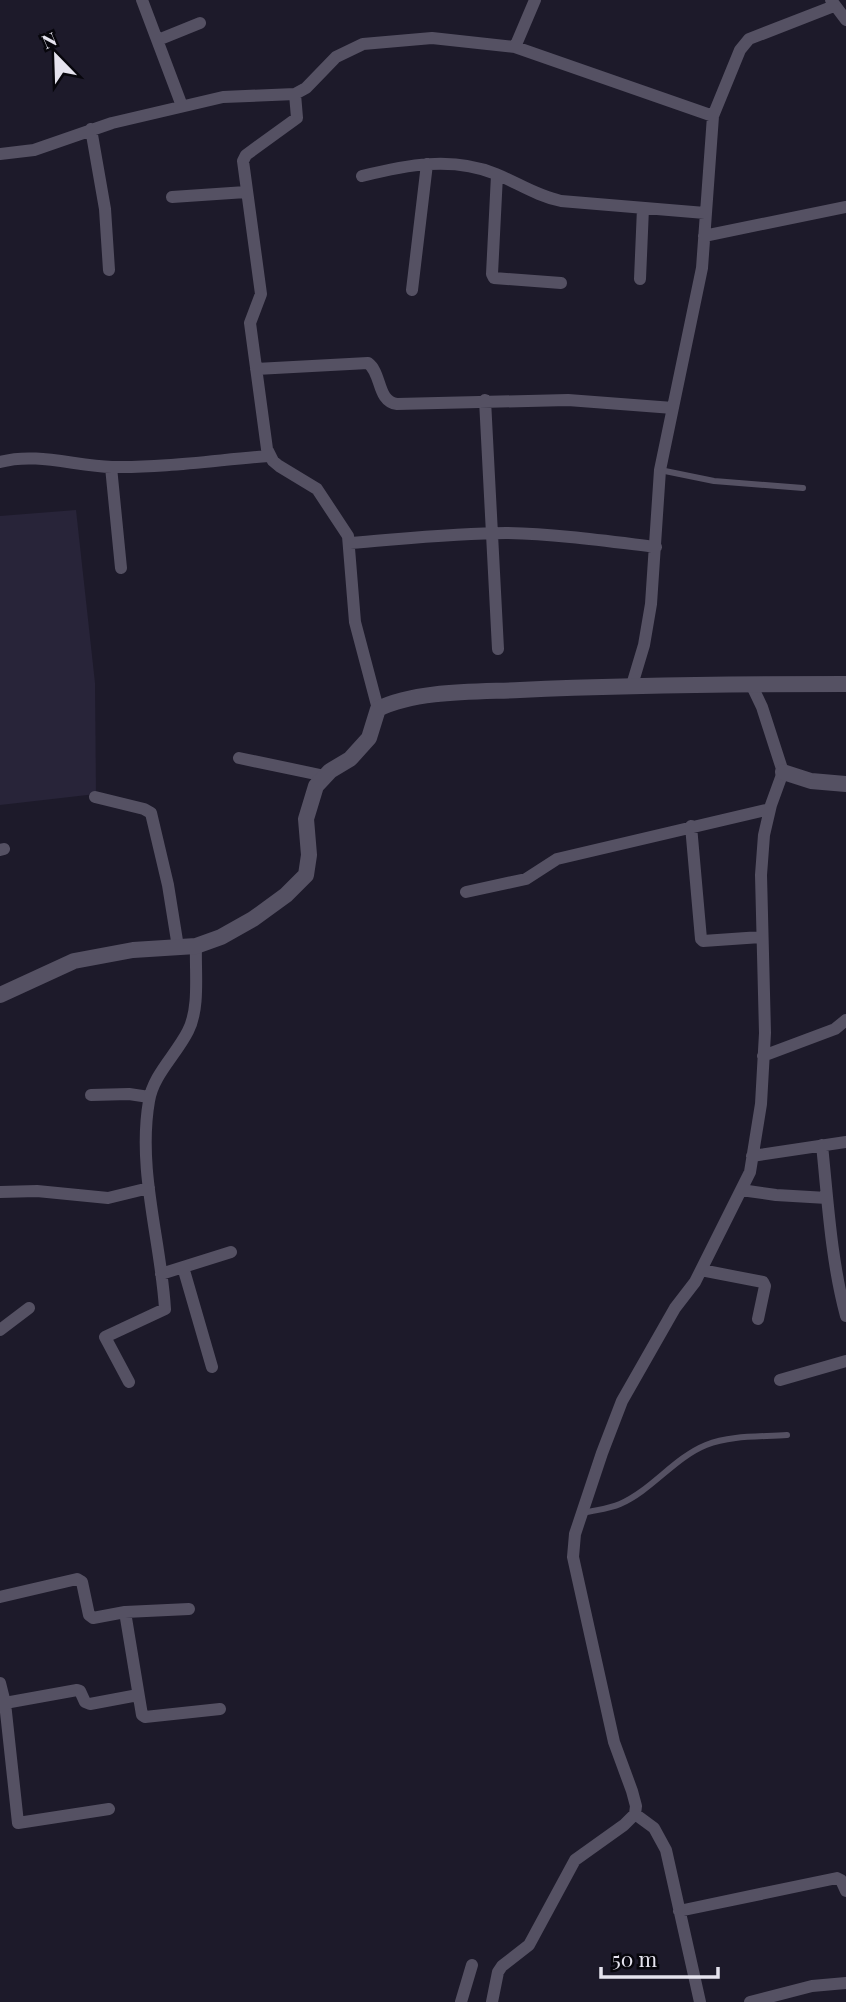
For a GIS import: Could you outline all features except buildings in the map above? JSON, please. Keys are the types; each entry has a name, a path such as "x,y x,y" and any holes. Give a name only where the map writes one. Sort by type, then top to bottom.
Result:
{"street":[{"path":"142,0 182,106"},
{"path":"515,47 535,0"},
{"path":"632,685 644,645 656,547 660,470 702,268 713,116 740,50 749,39 832,3 846,20"},
{"path":"158,40 201,23"},
{"path":"0,154 34,150 91,129 223,97 295,94 306,88 336,57 363,44 432,38 515,47 713,116"},
{"path":"0,995 74,961 133,950 195,946 221,937 253,919 286,895 306,875 309,855 306,819 316,786 325,776 350,759 369,738 378,709 355,622 350,543 317,489 279,466 269,456 250,323 261,294 243,168 246,155 297,118 295,94"},
{"path":"91,129 105,209 109,271"},
{"path":"412,290 427,164"},
{"path":"362,176 401,166 463,164 553,199 705,213"},
{"path":"497,175 492,274 494,278 561,283"},
{"path":"172,197 246,192"},
{"path":"704,236 846,207"},
{"path":"640,279 643,208"},
{"path":"256,369 368,363 374,369 390,403 568,400 673,408"},
{"path":"485,400 498,649"},
{"path":"0,462 23,458 111,467 269,456"},
{"path":"111,467 121,568"},
{"path":"350,543 493,534 565,536 656,547"},
{"path":"492,2002 498,1972 507,1961 529,1945 559,1892 569,1867 581,1854 624,1825 635,1814 636,1805 632,1791 614,1742 573,1558 575,1534 622,1401 675,1308 695,1282 750,1172 761,1104 764,1056 761,875 765,835 783,772 762,707 751,684"},
{"path":"378,709 402,701 461,693 632,685 846,684"},
{"path":"239,758 325,776"},
{"path":"783,772 811,781 846,784"},
{"path":"94,797 145,809 151,813 168,885 178,947"},
{"path":"466,892 526,879 557,859 771,809"},
{"path":"691,826 701,939 703,942 761,937"},
{"path":"129,1382 105,1337 163,1312 165,1307 149,1188 145,1120 152,1086 189,1030 195,995 195,946"},
{"path":"764,1056 835,1028 846,1020"},
{"path":"91,1095 129,1094 149,1097"},
{"path":"752,1156 846,1142"},
{"path":"822,1145 838,1288 846,1316"},
{"path":"0,1192 37,1191 108,1198 149,1188"},
{"path":"741,1190 827,1198"},
{"path":"161,1274 231,1252"},
{"path":"183,1267 212,1367"},
{"path":"701,1270 763,1282 765,1286 758,1320"},
{"path":"0,1330 29,1308"},
{"path":"780,1380 846,1361"},
{"path":"0,1597 77,1579 82,1582 90,1617 95,1619 125,1612 189,1609"},
{"path":"125,1612 141,1713 145,1717 220,1709"},
{"path":"0,1683 5,1703 18,1823 109,1809"},
{"path":"5,1703 77,1690 80,1690 85,1702 90,1704 138,1695"},
{"path":"635,1814 654,1828 666,1850 700,2002"},
{"path":"679,1911 837,1878 841,1880 846,1891"},
{"path":"461,2002 472,1965"},
{"path":"750,2002 812,1986 846,1983"}],"lane":[{"path":"660,470 714,481 803,488"},
{"path":"583,1513 618,1505 631,1498 691,1452 706,1445 723,1440 787,1435"}],"shaded area":[{"path":"76,510 95,683 96,794 0,805 0,516"}]}
